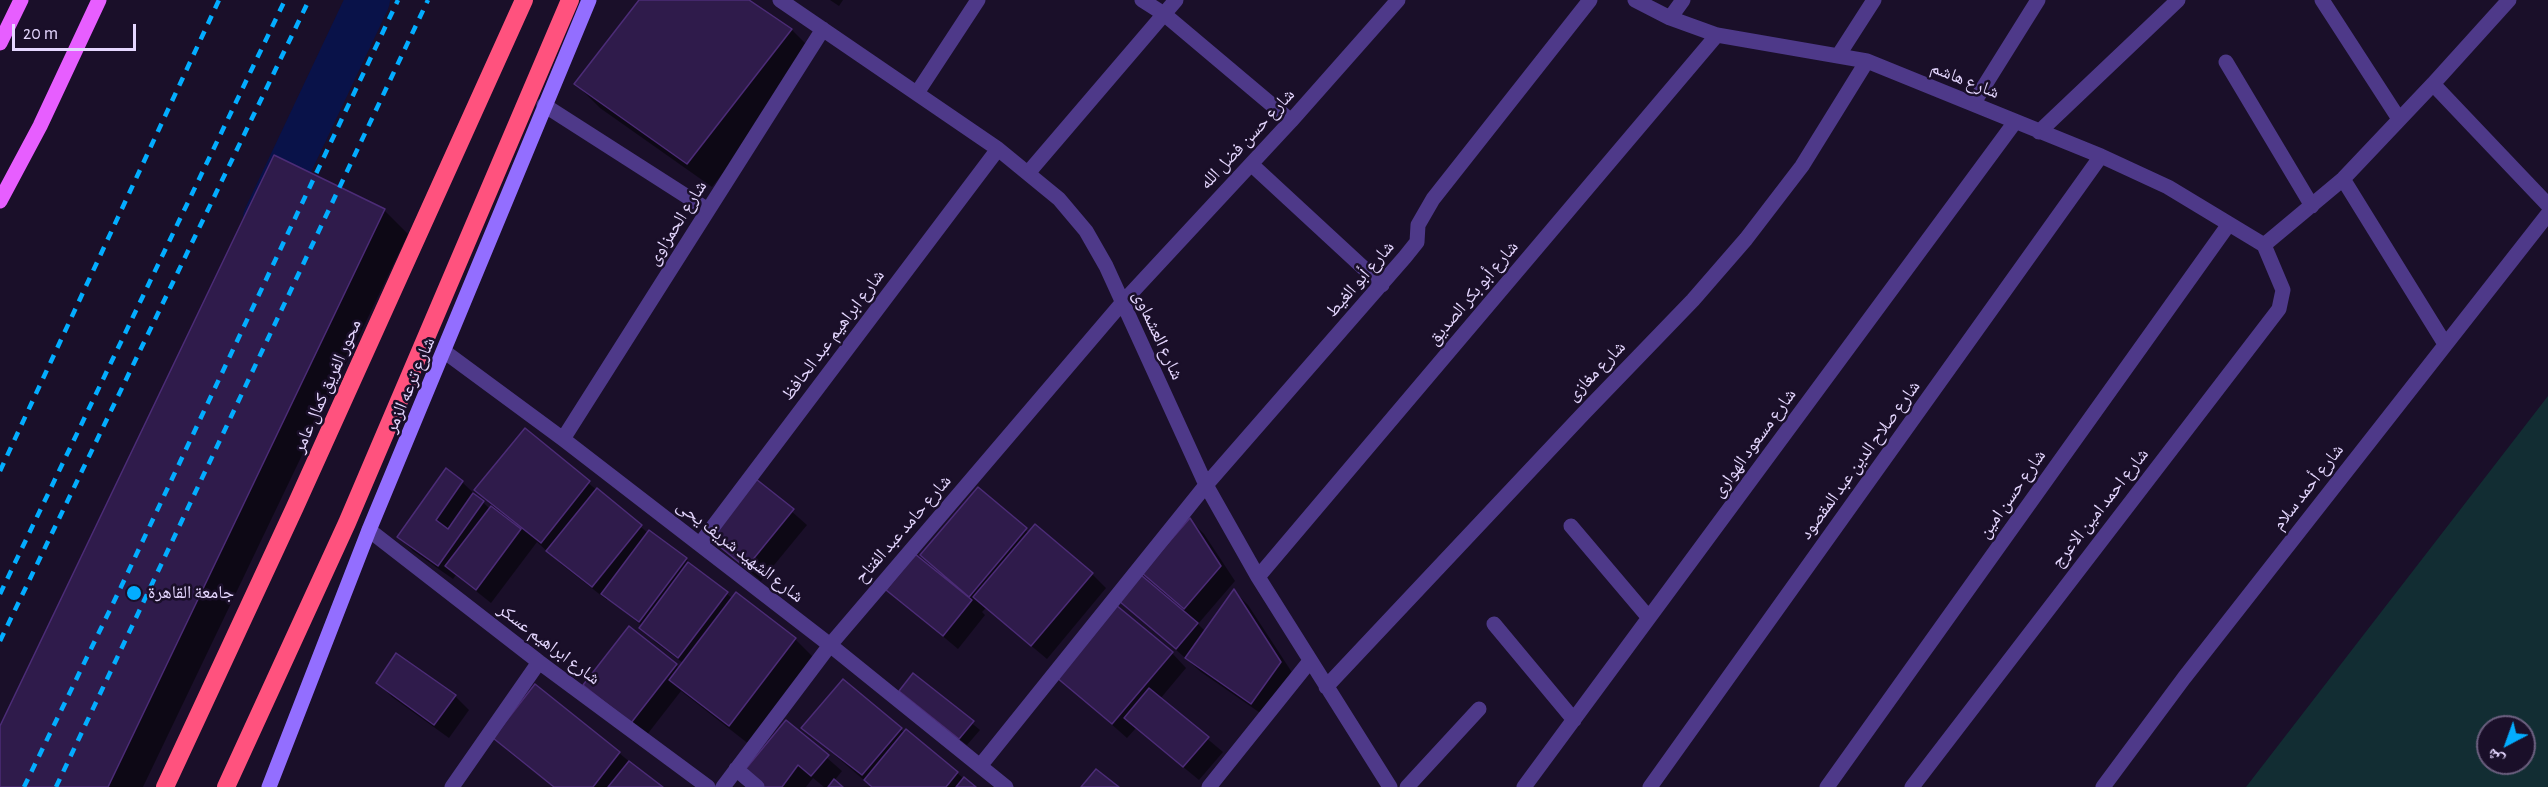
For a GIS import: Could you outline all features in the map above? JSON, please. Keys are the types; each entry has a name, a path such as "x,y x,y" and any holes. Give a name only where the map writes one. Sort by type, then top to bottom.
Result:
{"highway":[{"name":"محور الفريق كمال عامر","path":"165,787 295,507 524,0"},
{"path":"226,787 347,523 570,0"}],"main road":[{"path":"0,43 21,0"},
{"path":"0,201 40,126 99,0"},
{"name":"شارع ترعه الزمر","path":"269,787 369,530 445,352 544,105 590,0"}],"street":[{"name":"شارع العشماوى","path":"781,0 998,149 1059,199 1086,231 1106,266 1206,485 1258,577 1390,787"},
{"path":"917,93 978,0"},
{"path":"1142,0 1164,14 1291,121"},
{"path":"1029,173 1176,0"},
{"name":"شارع حسن فضل الله","path":"1122,303 1291,121 1398,0"},
{"name":"شارع أبو الغيط","path":"980,766 1206,485 1417,242 1418,225 1433,199 1590,0"},
{"name":"شارع هاشم","path":"1635,0 1670,18 1717,35 1867,61 2100,156 2168,187 2264,245"},
{"path":"1670,18 1683,0"},
{"path":"1838,56 1874,0"},
{"path":"1972,104 2038,0"},
{"path":"2039,132 2178,0"},
{"path":"2322,0 2399,119"},
{"path":"2264,245 2343,179 2508,0"},
{"name":"شارع الحمزاوى","path":"563,439 823,29"},
{"name":"شارع أبو بكر الصديق","path":"1258,577 1717,35"},
{"name":"شارع مغازى","path":"1326,687 1582,414 1693,300 1802,166 1867,61"},
{"path":"2226,62 2312,206"},
{"path":"2433,84 2548,206"},
{"path":"544,105 708,210"},
{"name":"شارع مسعود الهوارى","path":"1524,787 2015,122"},
{"name":"شارع ابراهيم عبد الحافظ","path":"700,544 998,149"},
{"name":"شارع صلاح الدين عبد المقصود","path":"1650,787 2100,156"},
{"path":"1251,164 1382,285"},
{"path":"2343,179 2445,344"},
{"name":"شارع أحمد سلام","path":"2103,787 2184,678 2548,214"},
{"name":"شارع حسن امين","path":"1827,787 2229,224"},
{"name":"شارع احمد امين الاعرج","path":"1912,787 2279,309 2283,290 2264,245"},
{"name":"شارع حامد عبد الفتاح","path":"723,787 830,645 1122,303"},
{"name":"شارع الشهيد شريف يحى","path":"445,352 700,544 1006,787"},
{"path":"1571,526 1649,618"},
{"name":"شارع ابراهيم عسكر","path":"369,530 539,662 708,787"},
{"path":"1494,624 1574,720"},
{"path":"1209,787 1310,661"},
{"path":"452,787 539,662"},
{"path":"1407,787 1479,709"},
{"path":"736,769 757,787"}],"green space":[{"path":"2548,396 2548,787 2246,787"}],"building":[{"path":"639,0 749,0 792,29 687,164 574,84"},
{"path":"274,155 385,209 108,787 0,787 0,726"},
{"path":"525,428 590,481 541,543 474,490"},
{"path":"446,468 463,481 436,520 448,529 473,493 484,501 438,566 397,537"},
{"path":"756,479 794,509 746,568 709,538"},
{"path":"978,487 1027,528 969,597 920,555"},
{"path":"597,488 642,525 592,587 546,551"},
{"path":"491,506 521,529 476,590 445,566"},
{"path":"1190,518 1221,566 1184,609 1142,573"},
{"path":"1035,524 1093,573 1031,646 973,597"},
{"path":"649,530 687,558 639,622 601,594"},
{"path":"915,554 972,600 943,636 886,590"},
{"path":"688,562 728,592 678,658 639,628"},
{"path":"1141,575 1198,623 1176,649 1119,601"},
{"path":"1234,589 1281,662 1251,704 1185,658"},
{"path":"736,592 796,638 729,726 669,680"},
{"path":"1116,605 1173,652 1112,724 1056,677"},
{"path":"629,626 677,664 631,723 583,685"},
{"path":"396,653 456,695 434,725 376,683"},
{"path":"913,673 974,721 959,739 899,691"},
{"path":"843,679 902,728 862,775 801,728"},
{"path":"535,684 620,752 593,787 554,787 493,738"},
{"path":"1149,688 1209,737 1183,767 1124,718"},
{"path":"786,720 829,755 811,776 798,765 782,787 764,787 744,771"},
{"path":"906,729 958,772 946,787 872,787 864,780"},
{"path":"629,761 663,787 608,787"},
{"path":"1096,769 1119,787 1081,787"},
{"path":"964,777 976,787 956,787"},
{"path":"834,779 843,787 828,787"}],"waterway":[{"path":"265,218 368,0"}],"railway":[{"path":"0,471 219,0"},
{"path":"0,594 285,0"},
{"path":"0,641 309,0"},
{"path":"24,787 398,0"},
{"path":"56,787 428,0"}],"place":[{"name":"جامعة القاهرة","path":"134,593"}]}
